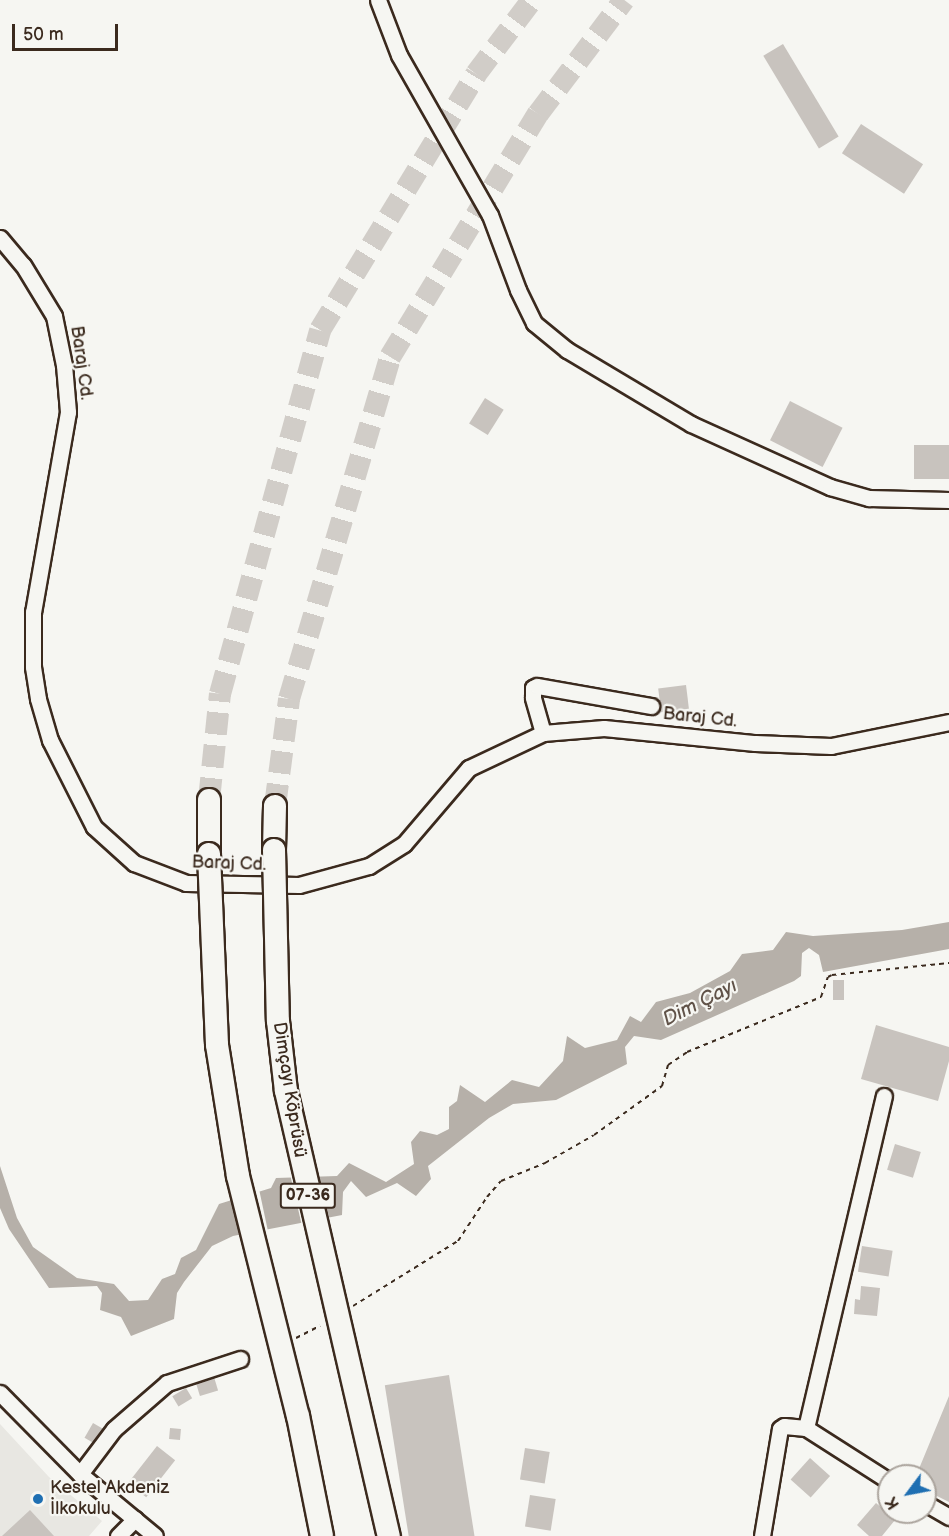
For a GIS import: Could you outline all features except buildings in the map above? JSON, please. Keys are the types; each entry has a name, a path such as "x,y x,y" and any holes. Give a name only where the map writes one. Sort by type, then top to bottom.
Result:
{"highway":[{"path":"209,800 217,1045 238,1176 298,1416 322,1536"},
{"name":"Dimçayı Köprüsü","path":"275,806 278,1021 286,1091 389,1536"}],"street":[{"path":"378,0 399,55 490,215 518,290 534,323 567,350 691,424 830,487 869,498 949,500"},
{"name":"Baraj Cd.","path":"0,238 23,265 54,316 64,365 68,411 33,612 33,667 38,699 50,740 94,827 134,863 186,883 298,885 369,866 404,844 469,768 543,733 604,728 755,743 831,746 949,722"},
{"path":"543,733 533,697 533,688 537,686 651,706"},
{"path":"806,1428 884,1096"},
{"path":"80,1474 114,1429 167,1383 240,1359"},
{"path":"0,1393 80,1474 155,1536"},
{"path":"762,1536 780,1429 783,1426 806,1428 877,1473"},
{"path":"118,1536 135,1519"}],"path":[{"path":"348,1310 458,1241 501,1181 545,1163 594,1135 662,1086 668,1065 687,1052 821,998 828,977 832,975 949,963"},
{"path":"296,1338 327,1322"}],"shaded area":[{"name":"Kestel Akdeniz İlkokulu","path":"0,1424 49,1477 102,1521 89,1536 0,1536"}],"water":[{"name":"Dim Çayı","path":"949,922 949,949 823,972 819,955 809,948 802,953 801,976 794,981 661,1040 634,1036 625,1047 627,1064 556,1100 513,1104 489,1118 428,1166 431,1179 416,1196 397,1183 366,1197 351,1181 343,1192 342,1215 233,1236 212,1246 177,1293 174,1319 131,1336 121,1317 100,1310 102,1293 97,1286 49,1288 9,1229 0,1208 0,1166 17,1218 33,1247 77,1278 114,1284 129,1301 148,1300 162,1279 175,1274 181,1258 196,1250 219,1204 271,1188 276,1178 337,1176 349,1163 386,1182 414,1164 411,1142 420,1131 437,1135 449,1129 449,1107 457,1101 460,1085 485,1102 512,1080 539,1087 563,1061 567,1036 585,1048 617,1040 630,1016 641,1022 656,1002 690,993 730,971 742,954 773,950 786,932 813,936 902,930"}],"pier":[{"path":"290,1174 318,1174 330,1221 302,1226"},
{"path":"259,1189 268,1232 240,1238 231,1195"}],"tunnel":[{"path":"209,800 220,694 320,330 476,74 532,0"},
{"path":"275,806 289,699 390,357 538,114 624,0"}],"place":[{"name":"Kestel Akdeniz İlkokulu","path":"38,1499"}]}
